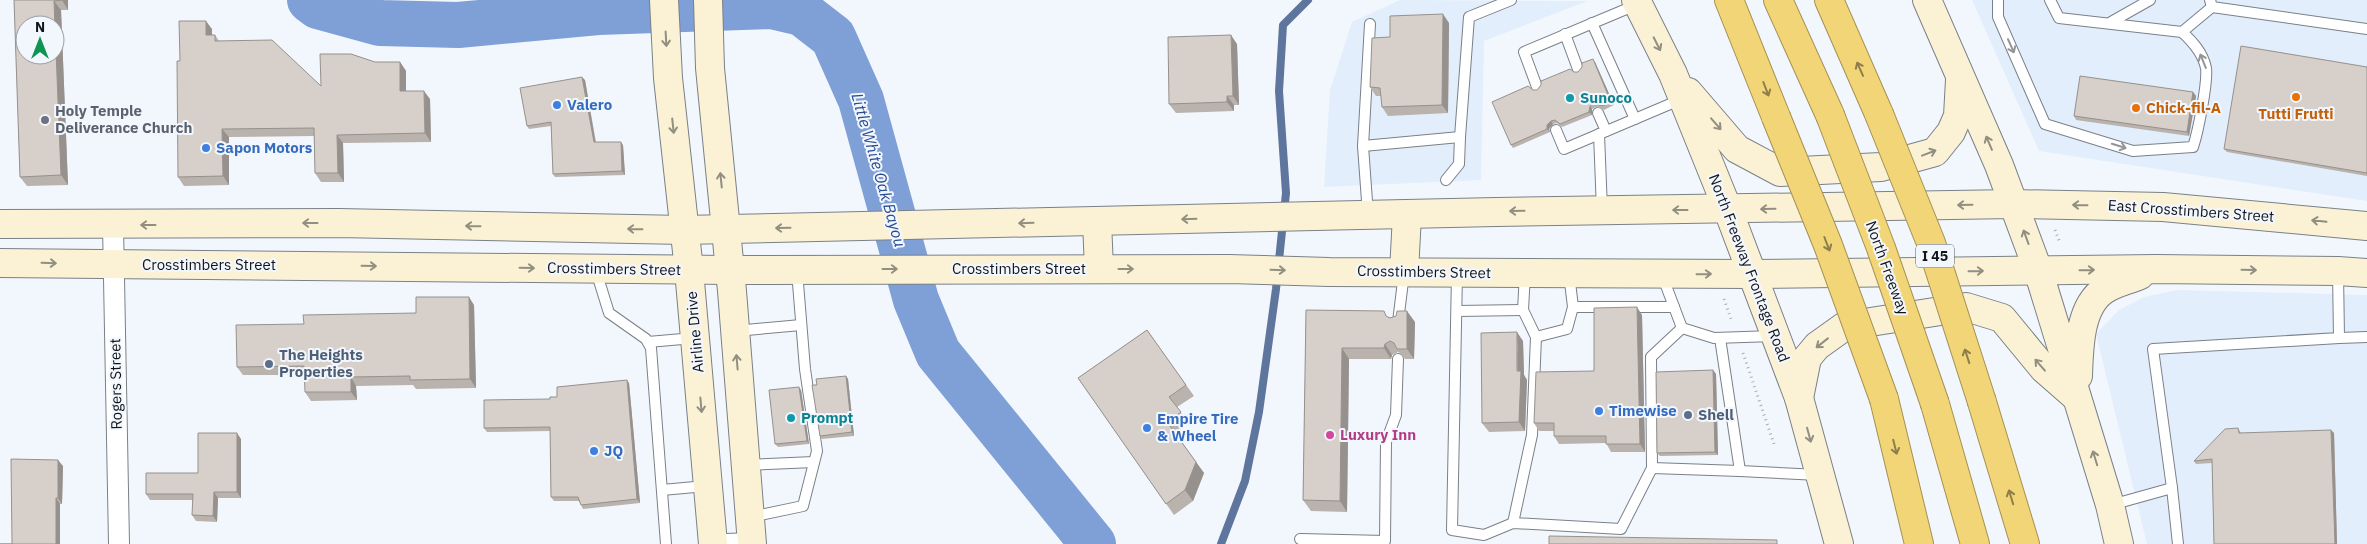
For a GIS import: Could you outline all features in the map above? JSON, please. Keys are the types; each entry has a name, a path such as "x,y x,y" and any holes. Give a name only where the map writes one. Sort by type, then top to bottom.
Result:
{"highway":[{"path":"1717,0 1755,61"},
{"path":"1730,0 1828,245 1884,400 1919,544"},
{"name":"North Freeway","path":"1778,0 1830,115 1881,248 1935,404 1975,544"},
{"name":"I 45","path":"1829,0 1879,114 1931,243 2025,544"}],"main road":[{"name":"Airline Drive","path":"664,0 668,78 689,270 713,544"},
{"path":"708,0 710,68 730,270 746,465 745,537"},
{"path":"1927,0 2014,204 2038,270 2110,505 2119,544"},
{"name":"North Freeway Frontage Road","path":"1637,2 1683,99 1776,336 1799,398 1839,544"},
{"path":"1672,74 1737,149 1780,172 1881,167 1935,152 1951,132 1958,116 1960,76"},
{"path":"0,224 339,223 684,230 1237,217 2014,204"},
{"name":"East Crosstimbers Street","path":"2014,204 2163,207 2367,226"},
{"path":"1404,272 1407,215"},
{"path":"1097,221 1099,269"},
{"path":"339,223 341,265"},
{"name":"Crosstimbers Street","path":"0,264 341,265 689,270 1229,269 1329,272 1662,274 2038,270"},
{"path":"2038,270 2156,269 2367,273"},
{"path":"2076,397 2083,321 2092,304 2103,290 2156,269"},
{"path":"1799,398 1807,358 1817,346 1846,326 1966,307 2002,318 2044,370 2076,397"}],"street":[{"name":"Rogers Street","path":"113,225 119,544"}],"lane":[{"path":"1446,180 1459,164 1469,17 1511,0"},
{"path":"1998,0 1998,17 2045,124 2133,150 2193,147 2199,129 2206,69 2196,46 2182,32 2111,22 2059,18 2050,0"},
{"path":"2111,22 2150,0"},
{"path":"1537,87 1524,52 1637,2"},
{"path":"2182,32 2211,3 2367,29"},
{"path":"1592,23 1635,119"},
{"path":"1368,215 1363,146 1370,24"},
{"path":"1565,34 1578,69"},
{"path":"1556,130 1564,149 1683,99"},
{"path":"1598,113 1602,132 1602,210"},
{"path":"1363,146 1460,137"},
{"path":"596,269 609,312 648,342 651,348 666,544"},
{"path":"745,537 803,506 817,451 805,369 797,269"},
{"path":"2338,271 2339,338"},
{"path":"1398,322 1404,272"},
{"path":"1457,273 1452,530 1484,535 1513,523 1621,528 1652,468 1651,357 1682,328"},
{"path":"1513,523 1532,435 1536,337 1523,310 1525,273"},
{"path":"1536,337 1567,329 1573,307 1569,273"},
{"path":"1662,274 1682,328"},
{"path":"1573,307 1674,307"},
{"path":"1457,311 1523,310"},
{"path":"735,332 802,325"},
{"path":"1682,328 1720,338 1776,336"},
{"path":"2178,544 2153,349 2367,337"},
{"path":"648,342 695,338"},
{"path":"1720,338 1740,471"},
{"path":"1300,539 1385,541 1386,442 1396,415 1398,359"},
{"path":"746,465 814,462"},
{"path":"1652,468 1820,474"},
{"path":"662,490 708,486"},
{"path":"2110,505 2172,488"}],"path":[{"path":"2054,227 2060,245"}],"shaded area":[{"path":"1400,0 1588,1 1484,41 1481,180 1324,187 1330,90 1352,22"},
{"path":"1972,0 2367,0 2367,201 2039,151"},
{"path":"2178,290 2367,295 2367,544 2147,544 2096,334 2119,310 2144,297"}],"building":[{"name":"Holy Temple Deliverance Church","path":"14,0 62,0 54,1 55,15 15,15 15,30"},
{"path":"1443,14 1442,105 1382,107 1380,88 1370,87 1372,38 1390,37 1390,16"},
{"path":"179,21 206,21 206,35 215,35 215,41 272,40 321,86 320,54 351,54 375,62 400,62 400,91 424,91 425,133 337,135 338,173 315,173 314,128 222,129 223,176 178,177 177,61 180,61"},
{"path":"1231,35 1233,96 1227,96 1227,102 1169,104 1168,37"},
{"path":"2241,46 2367,67 2367,173 2224,149"},
{"name":"Sunoco","path":"1593,59 1611,102 1602,106 1593,103 1590,106 1589,112 1560,124 1555,120 1551,121 1547,125 1547,129 1511,145 1492,102 1528,86 1533,90 1537,90 1541,85 1541,81 1570,69 1578,72 1582,67 1582,63"},
{"name":"Holy Temple Deliverance Church","path":"16,65 57,65 61,175 20,177"},
{"name":"Chick-fil-A","path":"2080,76 2193,92 2187,132 2074,116"},
{"path":"582,77 594,142 621,142 622,171 553,174 551,122 527,126 520,88"},
{"path":"416,297 469,297 470,379 410,380 410,376 351,377 351,392 305,392 304,366 237,367 236,325 304,324 303,315 416,313"},
{"path":"1637,307 1640,444 1606,444 1606,436 1554,436 1554,423 1534,423 1536,372 1594,371 1594,308"},
{"name":"Luxury Inn","path":"1306,310 1384,311 1386,316 1390,318 1396,316 1397,311 1407,311 1407,349 1397,349 1394,343 1390,341 1385,344 1384,348 1342,348 1340,501 1303,500"},
{"name":"Empire Tire & Wheel","path":"1147,330 1186,385 1169,397 1181,412 1167,422 1196,462 1185,490 1166,504 1078,378"},
{"path":"1517,332 1517,371 1521,371 1519,422 1482,423 1481,333"},
{"name":"Shell","path":"1713,370 1715,452 1657,453 1656,372"},
{"name":"Prompt","path":"846,376 852,432 820,436 812,385 817,385 816,379"},
{"name":"JQ","path":"627,380 637,499 581,505 578,497 551,497 550,427 484,428 484,400 550,399 550,397 557,397 557,387"},
{"name":"Prompt","path":"799,387 807,441 775,444 769,390"},
{"path":"2238,428 2239,433 2331,430 2335,544 2214,544 2212,459 2194,461 2225,429"},
{"path":"198,433 237,433 237,492 214,492 213,516 192,515 193,494 146,494 146,473 198,473"},
{"path":"11,459 58,460 56,544 12,544"},
{"path":"1549,536 1777,540 1777,544 1549,544"}],"waterway":[{"name":"Little White Oak Bayou","path":"310,0 318,6 380,23 458,25 598,12 772,6 802,13 833,37 861,100 916,300 938,353 1093,544"},
{"path":"1221,544 1245,481 1259,412 1276,289 1286,193 1279,91 1283,25 1308,0"}],"place":[{"name":"Tutti Frutti","path":"2296,97"},
{"name":"Sunoco","path":"1570,98"},
{"name":"Valero","path":"557,105"},
{"name":"Chick-fil-A","path":"2136,108"},
{"name":"Holy Temple Deliverance Church","path":"45,120"},
{"name":"Sapon Motors","path":"206,148"},
{"name":"The Heights Properties","path":"269,364"},
{"name":"Timewise","path":"1599,411"},
{"name":"Shell","path":"1688,415"},
{"name":"Prompt","path":"791,418"},
{"name":"Empire Tire & Wheel","path":"1147,428"},
{"name":"Luxury Inn","path":"1330,435"},
{"name":"JQ","path":"594,451"}]}
